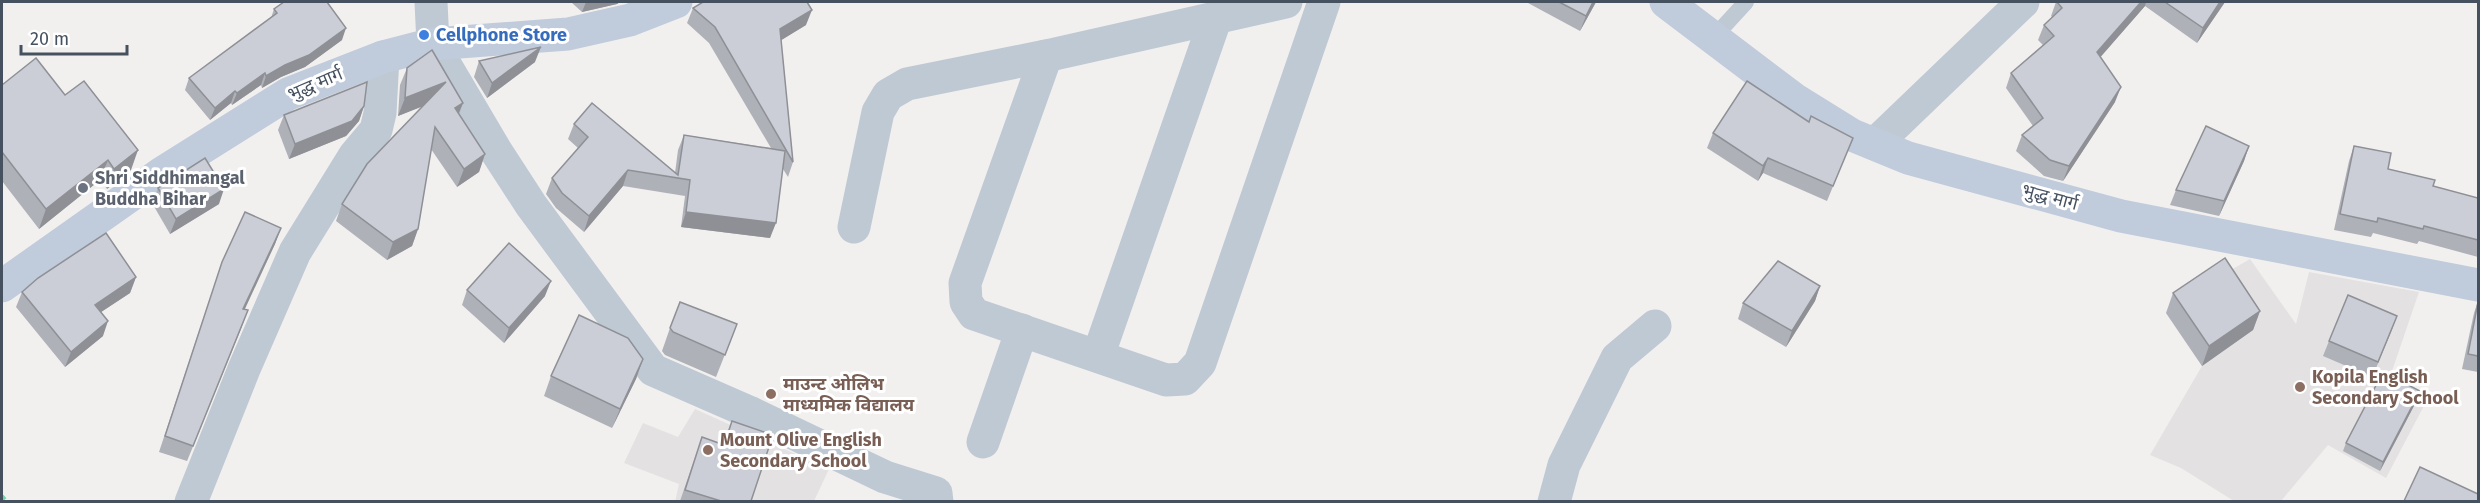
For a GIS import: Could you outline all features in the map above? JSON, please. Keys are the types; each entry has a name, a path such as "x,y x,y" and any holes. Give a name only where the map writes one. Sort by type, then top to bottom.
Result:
{"street":[{"path":"431,2 433,44 531,205 653,370 749,412 885,477 936,493 937,501"},
{"name":"भुद्ध मार्ग","path":"2,286 162,173 288,94 383,57 433,44 568,34 630,20 676,2"},
{"path":"854,227 878,112 888,95 907,84 1046,56 1286,2"},
{"path":"1046,56 965,283 966,302 974,314 1166,380 1185,379 1200,363 1324,2"},
{"name":"भुद्ध मार्ग","path":"1666,2 1794,99 1852,135 1908,158 2121,216 2478,285"},
{"path":"1875,144 2023,2"},
{"path":"1098,356 1216,17"},
{"path":"191,501 244,369 295,252 355,155 376,130 380,113 383,57"},
{"path":"1554,501 1564,465 1617,358 1655,326"},
{"path":"983,441 1022,330"}],"lane":[{"path":"1713,38 1746,2"}],"path":[{"path":"2,496 7,501"}],"shaded area":[{"name":"Kopila English Secondary School","path":"2250,259 2296,324 2309,272 2419,292 2391,374 2427,400 2386,478 2328,445 2281,501 2234,501 2181,468 2150,455 2202,366 2166,313 2217,278"},
{"name":"Mount Olive English Secondary School","path":"695,409 829,469 814,501 675,502 679,484 624,463 643,423 678,437"}],"building":[{"path":"284,2 327,2 346,28 309,55 266,76 265,73 237,93 235,91 215,108 189,78 277,13 274,9"},
{"path":"703,2 807,2 812,10 780,29 793,162 715,27 693,8"},
{"path":"1559,2 1593,2 1586,16"},
{"path":"2057,2 2141,2 2097,52 2121,87 2069,166 2050,160 2022,135 2043,118 2011,73 2054,36 2044,25 2062,8"},
{"path":"2165,2 2220,2 2203,28"},
{"path":"541,47 492,83 479,61"},
{"path":"432,50 463,103 455,108 485,154 464,169 435,127 418,229 393,242 342,204 367,164 446,82 405,98 407,68"},
{"path":"36,58 65,95 84,81 138,150 114,169 108,160 46,209 2,152 2,85"},
{"path":"1747,81 1809,122 1811,116 1853,138 1833,186 1768,158 1763,166 1713,133"},
{"path":"367,82 364,106 352,121 295,144 284,115"},
{"path":"592,103 678,175 684,135 785,151 776,223 686,212 690,180 628,170 589,216 562,193 552,178 588,137 574,124"},
{"path":"2206,126 2249,146 2224,201 2176,190"},
{"path":"2354,146 2391,153 2388,169 2435,180 2433,186 2478,198 2478,240 2424,226 2423,229 2378,218 2377,222 2340,214"},
{"path":"205,158 224,189 176,219 158,188"},
{"path":"245,212 281,228 243,309 248,310 193,446 165,436 222,262"},
{"path":"106,233 136,277 95,305 108,321 71,352 22,292 38,278"},
{"path":"509,243 551,281 509,328 467,290"},
{"path":"2225,258 2260,311 2209,346 2173,293"},
{"path":"1778,261 1820,286 1792,331 1743,303"},
{"path":"2348,295 2397,316 2378,362 2329,341"},
{"path":"680,302 737,324 725,355 673,332 670,328"},
{"path":"2478,302 2478,356 2468,354"},
{"path":"579,315 628,338 643,359 620,409 551,376"},
{"path":"2383,372 2420,391 2383,462 2346,443"},
{"path":"732,421 773,435 751,501 721,501 685,490 702,437 724,445"},
{"path":"2420,467 2478,494 2478,501 2404,501"}],"place":[{"name":"Cellphone Store","path":"424,35"},
{"name":"Shri Siddhimangal Buddha Bihar","path":"83,188"},
{"name":"Kopila English Secondary School","path":"2300,387"},
{"name":"माउन्ट ओलिभ माध्यमिक विद्यालय","path":"771,394"},
{"name":"Mount Olive English Secondary School","path":"708,450"}]}
